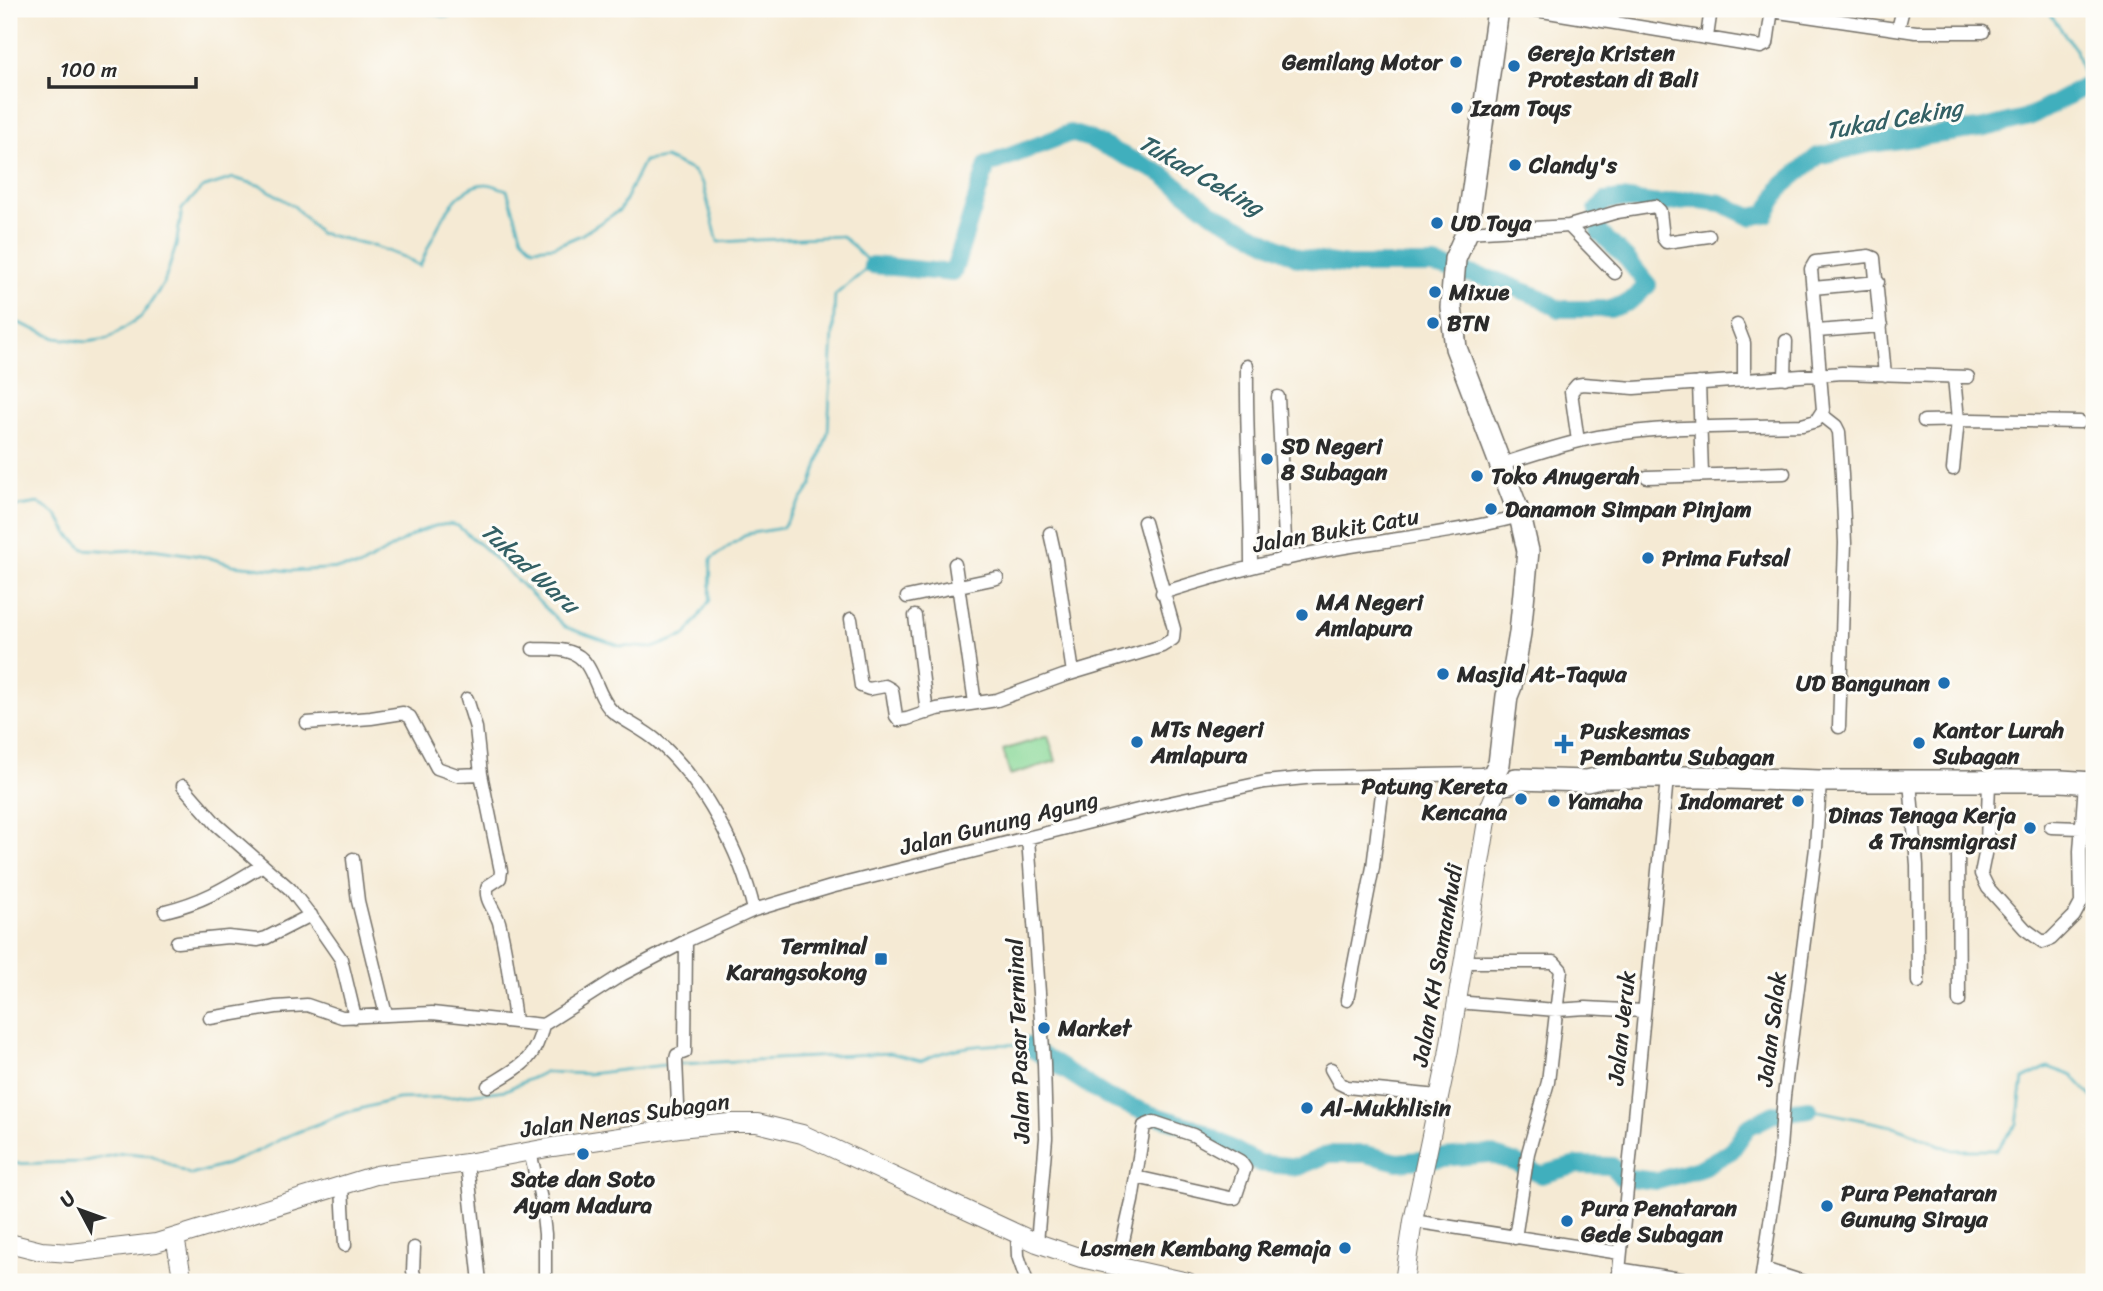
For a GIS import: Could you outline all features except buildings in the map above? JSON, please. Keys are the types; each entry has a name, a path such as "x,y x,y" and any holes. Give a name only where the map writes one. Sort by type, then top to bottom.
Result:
{"highway":[{"path":"1486,9 1455,239 1455,259 1467,232 1497,9"},
{"path":"1455,260 1451,320 1456,348 1520,516 1528,551 1511,686 1514,696 1506,771 1588,770 1604,777 2090,783"}],"main road":[{"name":"Jalan KH Samanhudi","path":"1404,1282 1423,1168 1448,1055 1489,809 1492,797 1506,771"},
{"name":"Jalan Nenas Subagan","path":"9,1243 41,1251 71,1253 156,1243 390,1173 679,1128 757,1123 788,1129 1037,1243 1081,1258 1188,1282"},
{"path":"175,1237 183,1282"}],"street":[{"path":"1530,9 1765,47 1772,10 1898,29 1940,33 1983,32"},
{"path":"1707,37 1711,9"},
{"path":"1898,29 1903,9"},
{"path":"1467,232 1569,226 1649,206 1659,208 1663,238 1670,243 1709,236"},
{"path":"1569,226 1615,273"},
{"path":"1499,465 1578,441 1613,435 1700,428 1802,425 1816,421 1823,410 1811,269 1815,262 1869,256 1875,261 1885,375"},
{"path":"1813,288 1878,282"},
{"path":"1737,325 1744,343 1744,379"},
{"path":"1817,331 1881,326"},
{"path":"1785,378 1786,341"},
{"path":"1247,366 1251,566"},
{"path":"1578,441 1571,392 1577,385 1634,388 1821,374 1968,377"},
{"path":"1953,470 1958,420 1954,377"},
{"path":"1699,383 1702,474"},
{"path":"1278,397 1286,560"},
{"path":"1822,415 1836,426 1839,432 1842,475 1845,543 1839,727"},
{"path":"1924,421 2080,422"},
{"path":"1647,477 1784,473"},
{"name":"Jalan Bukit Catu","path":"1162,593 1251,566 1344,547 1459,530 1520,516"},
{"path":"851,619 861,686 865,689 885,686 892,690 899,720 937,709 997,700 1162,646 1173,639 1174,629 1144,522"},
{"path":"1050,533 1073,673"},
{"path":"955,564 975,703"},
{"path":"907,597 997,578"},
{"path":"915,616 927,713"},
{"path":"533,649 560,650 579,656 587,663 594,682 610,709 656,740 680,763 735,850 746,876 754,910"},
{"path":"467,699 476,728 481,774 501,871 500,878 488,886 486,892 497,917 506,950 515,1021"},
{"path":"307,723 407,714 437,768 457,775 481,774"},
{"name":"Jalan Gunung Agung","path":"543,1024 623,974 685,941 754,910 831,887 1146,808 1265,782 1506,771"},
{"path":"1347,1000 1373,867 1384,777"},
{"name":"Jalan Jeruk","path":"1618,1276 1667,778"},
{"name":"Jalan Salak","path":"1762,1276 1779,1162 1784,1096 1816,848 1820,781"},
{"path":"1910,781 1917,865 1918,982"},
{"path":"1989,782 1987,844 1981,874 2025,929 2046,942 2074,916 2081,903 2081,828 2090,783"},
{"path":"183,786 217,825 290,889 310,915 341,960 355,1017"},
{"path":"2052,827 2081,828"},
{"name":"Jalan Pasar Terminal","path":"1028,838 1044,1057 1046,1138 1037,1243"},
{"path":"1959,1001 1958,851 1962,846 1987,844"},
{"path":"353,859 358,901 386,1015"},
{"path":"165,911 193,904 263,865"},
{"path":"177,942 228,937 258,940 310,915"},
{"path":"679,1128 676,1059 677,1055 685,1052 685,941"},
{"path":"1463,962 1554,962 1561,970 1548,1082 1528,1153 1515,1238"},
{"path":"1456,1002 1556,1010 1586,1008 1643,1011"},
{"path":"210,1018 276,1007 307,1005 335,1016 432,1013 543,1024 528,1061 488,1086"},
{"path":"1331,1069 1339,1083 1348,1087 1438,1096"},
{"path":"1117,1267 1144,1126 1154,1122 1194,1135 1240,1161 1245,1168 1235,1198 1136,1177"},
{"path":"530,1152 541,1199 545,1234 544,1282"},
{"path":"467,1163 480,1282"},
{"path":"342,1186 345,1245"},
{"path":"1413,1222 1620,1253"},
{"path":"1017,1233 1018,1256 1027,1282"},
{"path":"414,1248 416,1282"},
{"path":"1618,1276 1699,1282"},
{"path":"1762,1276 1804,1282"}],"green space":[{"path":"1048,736 1056,761 1010,775 1003,750"}],"waterway":[{"path":"414,9 446,17 467,9"},
{"path":"629,9 649,9"},
{"path":"2043,9 2048,11 2076,50 2086,86"},
{"name":"Tukad Ceking","path":"872,265 953,273 987,165 1070,133 1090,139 1162,174 1212,213 1299,258 1347,265 1434,265 1498,281 1541,298 1558,309 1610,309 1629,302 1648,285 1627,259 1599,232 1597,210 1606,201 1621,199 1659,204 1693,199 1721,203 1750,217 1766,214 1782,186 1818,156 1870,144 1985,128 2029,117 2086,86 2094,92"},
{"name":"Tukad Waru","path":"9,319 56,338 86,342 107,339 141,317 164,283 176,246 182,209 202,188 233,178 262,186 295,207 319,233 370,245 404,257 420,266 444,215 463,193 474,186 488,184 507,190 522,237 533,248 555,246 581,235 620,210 644,161 665,158 693,171 703,184 718,242 842,236 872,265 835,295 828,432 811,486 782,528 747,534 711,559 710,600 686,635 653,648 620,646 565,627 486,550 458,526 449,524 416,533 359,567 291,571 233,565 207,557 152,549 84,549 69,535 57,515 38,503 9,508"},
{"path":"680,1064 890,1053 921,1061 946,1051 972,1046 1026,1045"},
{"path":"1026,1045 1107,1097 1192,1127 1258,1163 1298,1167 1329,1154 1365,1154 1398,1162 1489,1154 1541,1175 1577,1165 1612,1166 1621,1177 1657,1181 1699,1169 1731,1151 1748,1127 1774,1114 1809,1109"},
{"path":"9,1164 81,1162 123,1153 151,1155 191,1175 222,1166 345,1113 397,1099 452,1097 506,1090 545,1072 588,1074 673,1064"},
{"path":"1809,1109 1897,1127 1952,1150 1996,1150 2017,1124 2023,1079 2048,1067 2073,1076 2094,1099"}],"place":[{"name":"Gemilang Motor","path":"1456,62"},
{"name":"Gereja Kristen Protestan di Bali","path":"1514,66"},
{"name":"Izam Toys","path":"1457,108"},
{"name":"Clandy's","path":"1515,165"},
{"name":"UD Toya","path":"1437,223"},
{"name":"Mixue","path":"1435,292"},
{"name":"BTN","path":"1433,323"},
{"name":"SD Negeri 8 Subagan","path":"1267,459"},
{"name":"Toko Anugerah","path":"1477,476"},
{"name":"Danamon Simpan Pinjam","path":"1491,509"},
{"name":"Prima Futsal","path":"1648,558"},
{"name":"MA Negeri Amlapura","path":"1302,615"},
{"name":"Masjid At-Taqwa","path":"1443,674"},
{"name":"UD Bangunan","path":"1944,683"},
{"name":"MTs Negeri Amlapura","path":"1137,742"},
{"name":"Kantor Lurah Subagan","path":"1919,743"},
{"name":"Puskesmas Pembantu Subagan","path":"1564,744"},
{"name":"Patung Kereta Kencana","path":"1521,799"},
{"name":"Yamaha","path":"1554,801"},
{"name":"Indomaret","path":"1798,801"},
{"name":"Dinas Tenaga Kerja & Transmigrasi","path":"2030,828"},
{"name":"Terminal Karangsokong","path":"881,959"},
{"name":"Market","path":"1044,1028"},
{"name":"Al-Mukhlisin","path":"1307,1108"},
{"name":"Sate dan Soto Ayam Madura","path":"583,1154"},
{"name":"Pura Penataran Gunung Siraya","path":"1827,1206"},
{"name":"Pura Penataran Gede Subagan","path":"1567,1221"},
{"name":"Losmen Kembang Remaja","path":"1345,1248"}]}
